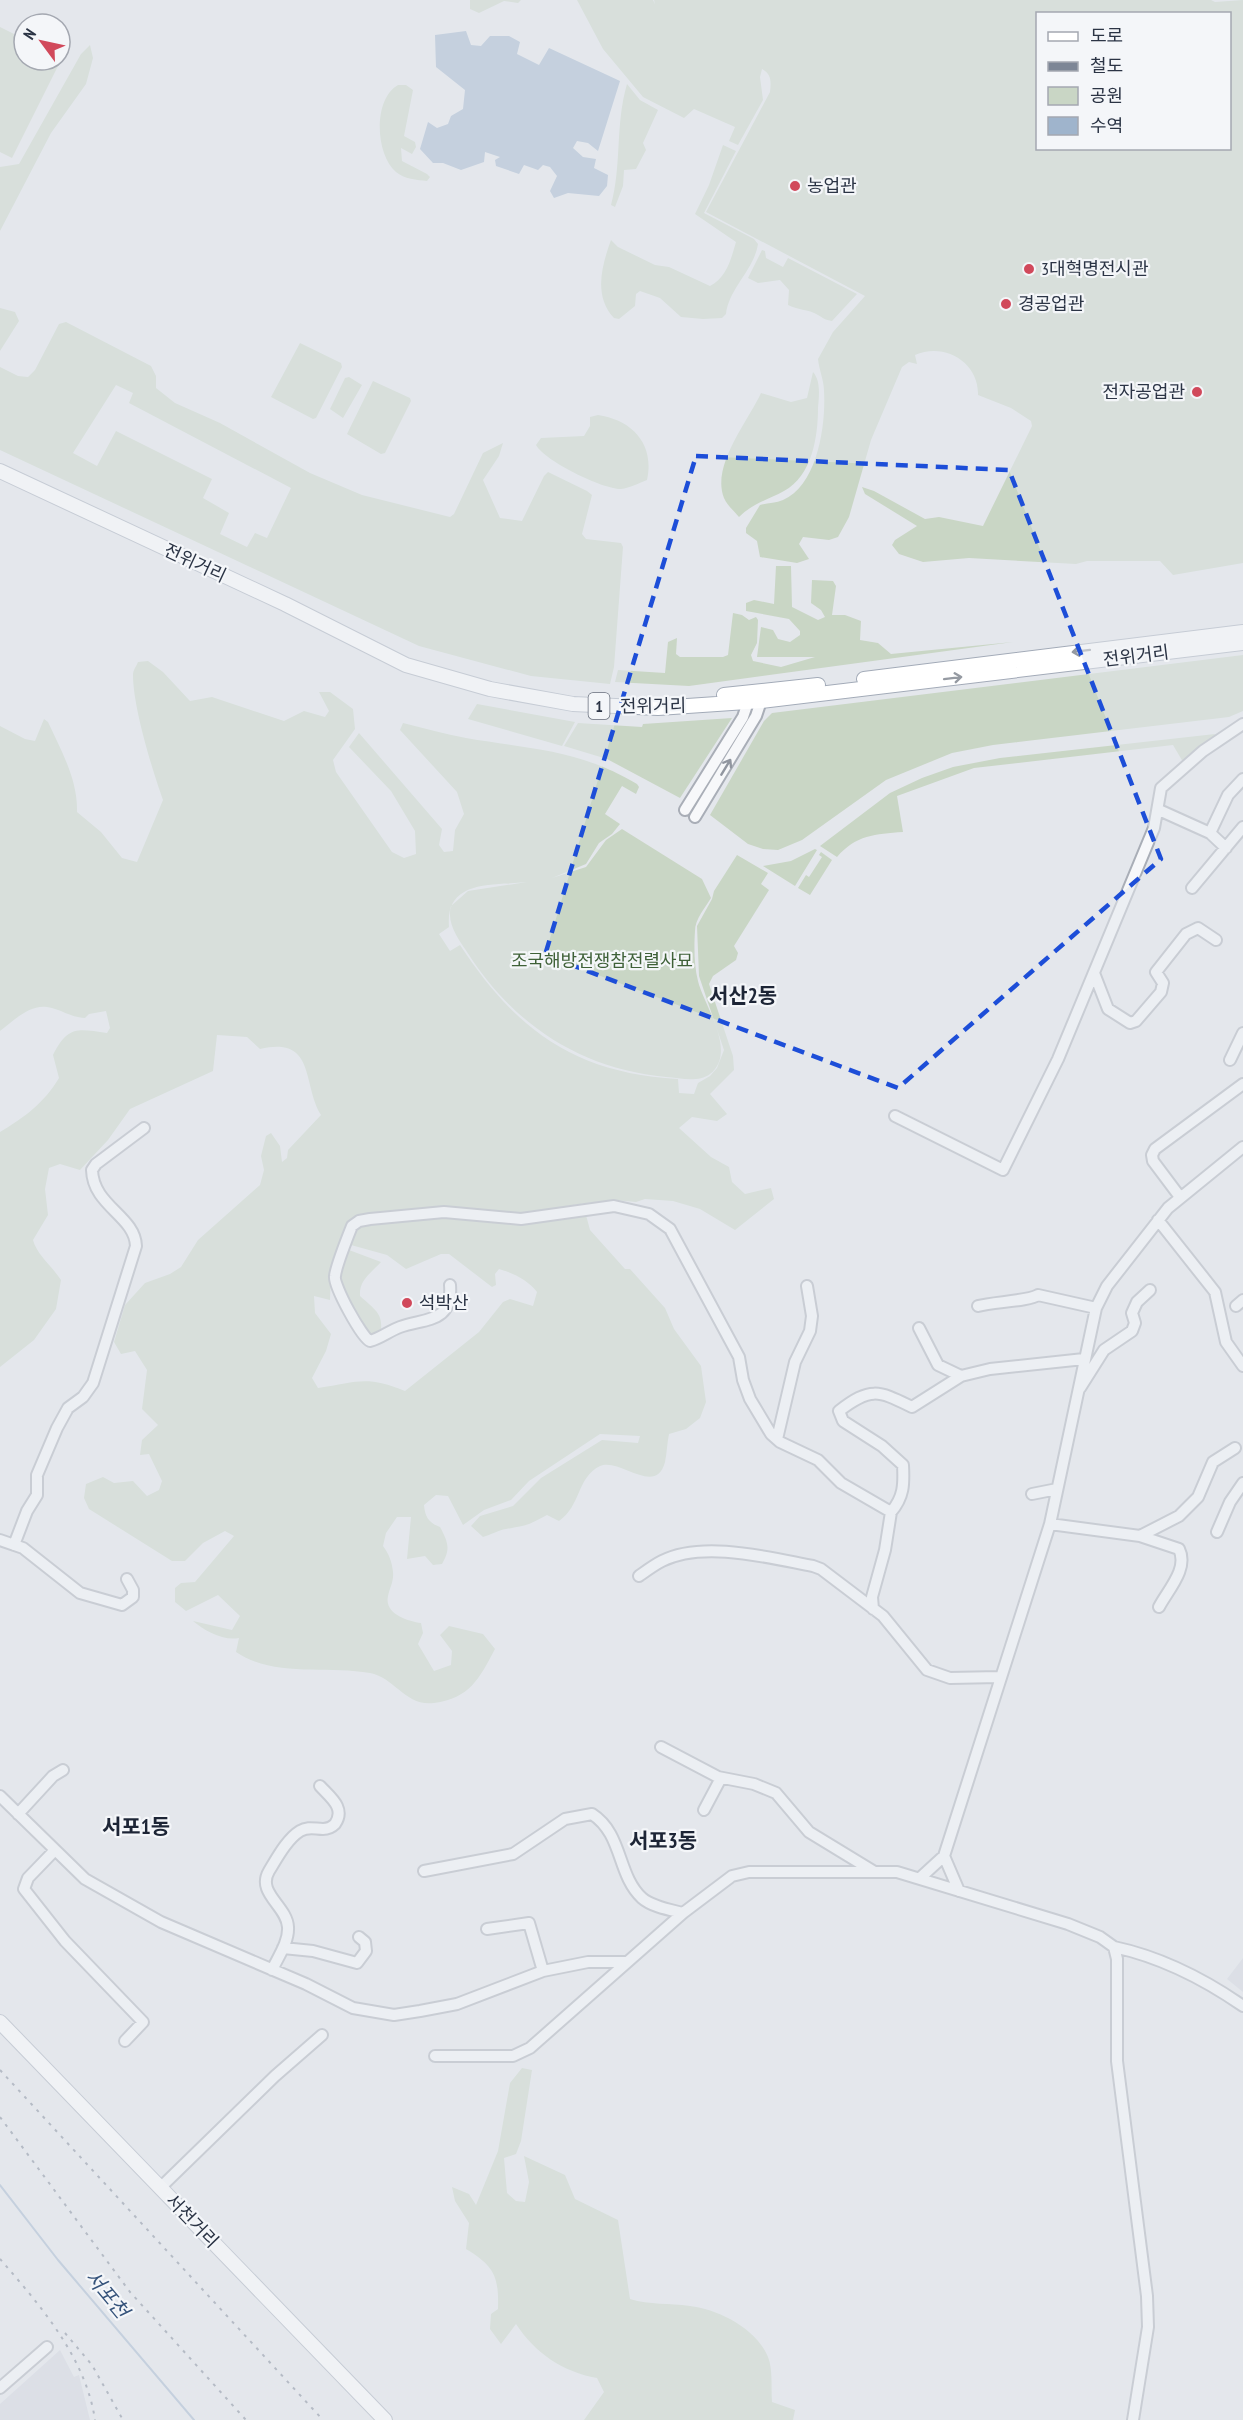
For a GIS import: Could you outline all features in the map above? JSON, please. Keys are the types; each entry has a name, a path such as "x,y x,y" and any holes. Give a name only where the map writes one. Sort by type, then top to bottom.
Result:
{"main road":[{"name":"전위거리","path":"0,464 410,657 493,681 550,693 611,699 720,695 1243,632"},
{"name":"전위거리","path":"0,471 285,604 397,660 444,677 537,699 609,707 658,708 755,701 1243,643"},
{"name":"서천거리","path":"0,2022 385,2420"}],"street":[{"path":"690,813 743,717 755,701"},
{"path":"895,1116 1003,1170 1058,1059 1154,828 1161,788 1176,773 1243,724"},
{"path":"1210,833 1228,795 1243,779"},
{"path":"1158,810 1210,833 1226,848"},
{"path":"1192,888 1241,831"},
{"path":"1094,973 1107,1009 1130,1023 1136,1021 1161,992 1163,983 1156,972 1186,934 1193,928 1198,928 1216,940"},
{"path":"1230,1060 1243,1033"},
{"path":"1180,1197 1153,1161 1155,1149 1243,1084"},
{"path":"14,1545 27,1511 37,1495 37,1474 57,1428 68,1408 83,1397 93,1383 136,1246 133,1232 96,1189 92,1170 96,1164 144,1128"},
{"path":"920,1878 944,1856 999,1677 1050,1524 1096,1308 1107,1286 1158,1220 1180,1197 1243,1147"},
{"path":"450,1285 451,1299 447,1308 435,1318 399,1327 370,1341 360,1332 338,1290 334,1277 352,1226 359,1221 444,1212 521,1219 614,1206 649,1214 670,1229 739,1358 750,1399 777,1439 806,1452 818,1460 841,1483 891,1512"},
{"path":"1158,1220 1215,1292 1226,1342 1243,1366"},
{"path":"777,1439 795,1362 810,1331 812,1316 807,1286"},
{"path":"1077,1391 1104,1350 1132,1331 1135,1323 1132,1313 1137,1302 1150,1290"},
{"path":"978,1306 1033,1298 1038,1294 1096,1308"},
{"path":"920,1328 938,1365 961,1376"},
{"path":"873,1609 872,1597 885,1550 891,1512 900,1501 904,1487 903,1465 882,1446 843,1420 839,1411 851,1402 870,1394 885,1393 912,1407 961,1376 990,1369 1084,1359"},
{"path":"1140,1536 1179,1516 1198,1497 1213,1462 1235,1448"},
{"path":"1218,1532 1230,1502 1243,1483"},
{"path":"1032,1494 1057,1489"},
{"path":"1050,1524 1140,1536 1174,1546 1182,1555 1176,1578 1159,1607"},
{"path":"0,1540 23,1548 80,1593 122,1605 133,1597 133,1590 127,1580"},
{"path":"639,1576 663,1560 688,1554 745,1554 821,1569 888,1621 927,1670 950,1678 999,1677"},
{"path":"661,1747 721,1778 754,1784 776,1793 785,1800 809,1832 873,1871"},
{"path":"18,1814 53,1776 63,1770"},
{"path":"704,1810 721,1778"},
{"path":"272,1970 283,1948 288,1930 287,1918 266,1888 265,1881 281,1853 301,1830 324,1829 335,1823 340,1813 337,1804 320,1786"},
{"path":"0,1796 85,1879 136,1910 352,2008 394,2015 457,2004 543,1971 588,1962 626,1962"},
{"path":"424,1871 513,1854 565,1820 592,1815 608,1827 631,1881 642,1898 682,1912"},
{"path":"55,1850 28,1878 24,1889 65,1941 143,2022 125,2041"},
{"path":"944,1856 960,1891"},
{"path":"435,2056 513,2056 530,2048 682,1912 732,1876 749,1872 873,1871 897,1872 920,1878 1068,1924 1101,1937 1114,1947 1144,1953 1195,1976 1243,2006"},
{"path":"487,1929 529,1923 543,1971"},
{"path":"283,1948 313,1951 357,1963 366,1951 366,1942 359,1937"},
{"path":"1114,1947 1117,1959 1117,2061 1148,2314 1133,2420"},
{"path":"160,2188 275,2076 322,2035"},
{"path":"0,2388 47,2348"}],"highlighted area":[{"path":"696,456 1009,470 1161,859 898,1088 545,955"}],"shaded area":[{"path":"1243,1958 1243,1992 1227,1979"},
{"path":"60,2350 74,2377 79,2375 90,2420 0,2420 0,2404"}],"green space":[{"path":"470,0 521,0 518,3 504,1 479,13 470,9"},
{"name":"3대혁명전시관","path":"577,0 653,0 655,4 654,0 1211,0 1215,2 1243,0 1243,563 1173,575 1160,561 1087,561 1076,564 969,558 923,562 899,554 892,545 895,540 917,526 865,494 862,487 874,491 925,519 939,517 983,526 1032,426 1031,421 1011,408 978,395 977,383 966,364 948,353 937,351 915,355 917,364 909,362 902,367 871,440 849,517 838,537 829,540 803,537 799,544 809,559 797,563 760,557 757,541 746,533 746,528 760,505 783,500 795,492 812,468 821,436 824,405 824,387 818,359 833,332 865,296 706,212 770,92 768,73 762,69 760,77 763,100 738,145 729,141 735,127 694,109 684,118 643,97 603,49"},
{"path":"0,27 12,33 12,72 55,72 12,158 0,152"},
{"path":"90,45 93,58 86,84 51,133 0,231 0,167 19,164 81,54"},
{"path":"627,84 640,100 658,110 643,143 646,150 636,169 624,170 623,186 615,207 611,205 623,99"},
{"path":"398,85 406,85 413,90 404,136 415,142 416,147 412,154 401,148 402,161 427,174 430,177 427,181 411,179 399,174 389,164 384,153 380,127 381,114 384,102"},
{"path":"723,145 736,151 704,213 754,239 758,244 752,262 732,296 726,314 722,318 681,317 660,298 640,291 636,294 635,306 619,319 614,318 607,309 601,290 602,270 611,240 618,247 655,265 669,267 710,286 721,278 736,242 695,214 709,185"},
{"path":"762,250 765,251 766,258 783,267 788,258 857,294 832,321 791,307 788,305 789,290 780,280 758,283 748,278"},
{"path":"0,308 15,312 19,321 0,351"},
{"path":"66,322 151,366 156,376 156,388 175,403 220,423 310,473 362,495 450,517 454,514 483,453 503,443 499,456 483,480 500,518 522,521 548,472 587,491 592,495 582,534 586,539 621,543 623,547 614,667 610,684 531,676 419,646 0,450 0,367 18,376 28,377 35,370 59,324","holes":["116,385 133,393 129,403 291,488 267,538 255,533 247,547 220,534 229,513 203,498 212,479 116,431 97,466 73,453"]},
{"path":"300,343 341,363 342,367 316,418 313,419 271,397"},
{"path":"813,372 819,389 818,419 815,443 807,466 794,484 755,505 739,517 725,501 721,485 722,472 733,444 761,393 791,402 807,398"},
{"path":"349,377 362,385 343,418 330,409 345,378"},
{"path":"373,381 410,398 411,401 385,453 381,454 347,434"},
{"path":"598,415 621,422 638,436 648,455 647,480 631,487 612,488 562,466 550,459 536,445 541,438 584,436 590,426 590,417"},
{"path":"776,566 791,566 792,607 818,620 825,617 821,610 811,603 812,580 833,581 836,586 832,615 845,615 861,621 860,640 878,643 891,654 1013,642 689,686 615,682 618,670 665,673 668,642 677,638 676,654 680,657 728,655 733,613 749,620 756,617 758,620 757,643 751,655 753,661 781,667 815,657 757,657 761,627 773,630 778,639 790,642 800,635 800,631 789,619 746,611 746,603 754,600 774,604"},
{"path":"1243,655 1243,711 1229,717 993,745 952,753 886,780 802,840 778,850 763,849 748,844 710,815 764,721 772,713"},
{"name":"조국해방전쟁참전렬사묘","path":"148,661 163,672 190,701 212,697 284,721 304,711 325,717 329,711 319,692 330,692 353,709 355,729 333,760 336,772 392,852 404,858 416,854 415,831 391,791 349,747 359,733 442,829 439,845 444,852 453,851 455,830 464,814 457,792 400,730 403,723 466,738 574,757 615,772 637,784 639,787 636,794 622,786 605,814 620,824 612,834 599,843 586,864 552,878 586,867 606,840 622,829 702,879 711,898 695,927 694,949 698,981 717,1028 699,976 697,926 712,899 714,891 737,855 768,873 761,884 769,890 734,946 738,953 736,960 713,976 709,984 733,1056 734,1070 710,1094 727,1114 717,1121 692,1117 679,1128 711,1157 729,1167 732,1182 745,1194 771,1188 774,1199 735,1230 700,1209 673,1201 645,1199 636,1202 614,1200 587,1203 520,1213 435,1207 363,1215 350,1223 341,1238 331,1273 330,1300 314,1296 315,1313 331,1334 326,1351 312,1378 318,1388 371,1381 405,1391 479,1332 503,1302 510,1299 533,1306 537,1292 520,1278 499,1269 495,1274 496,1285 492,1287 449,1254 441,1254 406,1269 387,1255 351,1245 359,1224 387,1221 586,1215 590,1230 625,1269 630,1269 665,1308 674,1329 701,1366 706,1402 700,1418 686,1429 669,1434 665,1462 660,1472 654,1476 636,1474 617,1466 600,1466 587,1477 571,1508 559,1521 547,1515 527,1525 483,1537 471,1526 480,1516 513,1506 541,1478 602,1440 638,1443 640,1436 600,1434 529,1481 511,1500 484,1510 463,1525 448,1496 436,1495 424,1505 428,1519 440,1527 447,1541 447,1554 442,1564 433,1565 425,1556 407,1559 411,1517 397,1517 386,1533 383,1546 390,1558 393,1572 388,1602 390,1608 398,1616 421,1623 423,1633 418,1644 434,1671 451,1665 452,1651 440,1635 449,1626 483,1634 495,1649 478,1678 465,1692 456,1697 434,1703 424,1703 416,1701 386,1680 370,1673 284,1668 251,1660 236,1652 239,1638 233,1639 214,1634 193,1621 232,1630 240,1616 218,1595 186,1611 175,1602 175,1588 181,1583 195,1582 234,1536 225,1531 203,1543 185,1561 172,1561 89,1509 84,1498 86,1484 103,1477 114,1483 133,1481 147,1496 159,1490 162,1481 149,1454 140,1455 142,1440 158,1425 142,1409 147,1370 135,1351 121,1354 114,1342 125,1305 145,1283 170,1274 181,1267 198,1240 260,1185 264,1170 261,1156 266,1136 271,1133 280,1146 282,1162 287,1158 288,1150 321,1115 304,1066 299,1056 290,1049 278,1047 260,1049 247,1037 217,1035 213,1071 130,1109 108,1140 80,1170 60,1164 49,1168 45,1189 48,1215 33,1240 41,1256 61,1280 56,1309 34,1340 0,1367 0,1132 33,1109 53,1087 59,1078 53,1055 64,1038 75,1031 107,1033 110,1028 106,1011 89,1014 85,1018 41,1007 22,1014 0,1031 0,726 25,739 35,741 44,719 48,722 72,777 77,812 101,832 122,858 137,862 163,800 136,704 133,673 138,662","holes":["527,882 468,891 453,904 463,893 474,888","450,911 450,919 458,938 487,980 507,1003 553,1040 606,1065 666,1077 700,1078 710,1074 718,1065 721,1054 717,1030 724,1050 717,1068 710,1076 698,1083 694,1094 679,1093 678,1079 641,1075 608,1067 578,1056 551,1042 526,1023 503,1001 460,945 450,951 439,934 449,927"]},
{"path":"477,704 575,722 562,746 468,719"},
{"path":"732,718 680,798 607,759 564,746 578,723 642,727 643,724"},
{"path":"1215,734 1213,740 1183,762 1173,745 974,768 897,796 903,832 859,840 837,857 820,846 890,793 953,767 1000,758"},
{"path":"817,850 795,886 763,866 791,861"},
{"path":"821,852 832,860 810,895 798,888 806,875 809,877 822,857 819,855"},
{"path":"349,1250 381,1262 366,1278 360,1290 360,1296 374,1308 380,1317 380,1334 374,1338 364,1334 340,1282 339,1278"},
{"path":"522,2068 532,2070 521,2141 516,2154 504,2158 507,2193 516,2201 525,2202 529,2182 524,2156 565,2175 575,2199 618,2220 630,2299 701,2308 724,2316 746,2329 763,2347 770,2362 772,2402 795,2410 793,2420 584,2420 604,2392 597,2378 573,2371 551,2360 532,2344 516,2324 501,2344 490,2329 491,2314 498,2309 496,2280 489,2267 466,2249 469,2223 455,2201 452,2187 469,2194 476,2205 498,2151 510,2083"}],"water":[{"path":"466,31 471,45 481,46 490,36 509,36 520,42 517,54 539,65 549,48 620,81 598,151 588,143 577,141 573,148 583,157 596,159 594,168 608,175 607,186 599,196 568,193 554,198 550,191 557,176 550,167 543,165 538,170 524,165 519,174 496,166 495,160 500,157 485,152 484,162 461,170 443,163 433,163 420,149 428,122 437,128 448,124 451,116 463,109 465,90 436,67 435,35"}],"waterway":[{"name":"서포천","path":"0,2185 58,2260 194,2420"}],"railway":[{"path":"0,2070 323,2420"},
{"path":"0,2117 130,2292 246,2420"},
{"path":"0,2259 45,2314 72,2354 90,2397 95,2420"},
{"path":"65,2333 92,2365 123,2420"}],"place":[{"name":"농업관","path":"795,186"},
{"name":"3대혁명전시관","path":"1029,269"},
{"name":"경공업관","path":"1006,304"},
{"name":"전자공업관","path":"1197,392"},
{"name":"석박산","path":"407,1303"}],"district":[{"name":"서산2동","path":"743,996"},
{"name":"서포1동","path":"136,1827"},
{"name":"서포3동","path":"663,1841"}]}
